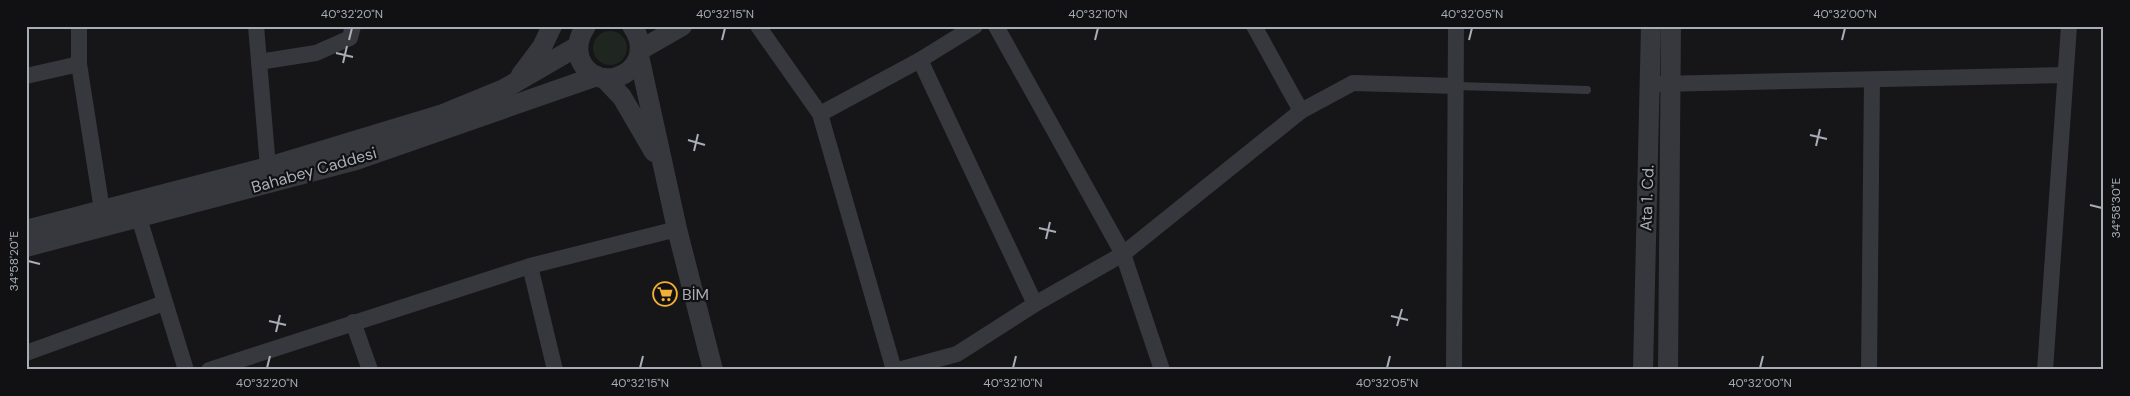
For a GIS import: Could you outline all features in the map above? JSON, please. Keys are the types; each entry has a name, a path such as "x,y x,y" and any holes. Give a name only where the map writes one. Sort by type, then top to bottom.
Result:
{"street":[{"path":"79,26 79,64 102,210"},
{"path":"256,26 268,167"},
{"path":"259,62 316,53 350,38 353,26"},
{"path":"504,89 526,71 552,26"},
{"path":"632,26 640,41 640,53 663,167 713,370"},
{"name":"Bahabey Caddesi","path":"26,247 356,160 601,77 622,76 630,71 640,53 682,26"},
{"path":"758,26 820,114 896,370 957,354 1036,304 1123,254 1300,111 1352,83 1457,86"},
{"path":"820,114 920,60 975,26"},
{"path":"996,26 1123,254 1162,370"},
{"path":"1254,26 1300,111"},
{"path":"1454,370 1456,26"},
{"name":"Ata 1. Cd.","path":"1644,370 1651,26"},
{"name":"Ata 1. Cd.","path":"1667,370 1672,84 1671,26"},
{"path":"2045,370 2069,26"},
{"path":"582,33 582,64 601,77 622,97 663,167"},
{"name":"Bahabey Caddesi","path":"26,230 268,167 443,114 504,89 582,33"},
{"path":"920,60 1036,304"},
{"path":"26,76 79,64"},
{"path":"1650,84 2065,75"},
{"path":"1869,370 1872,80"},
{"path":"139,218 186,370"},
{"path":"208,370 530,266 677,229"},
{"path":"530,266 555,370"},
{"path":"26,353 164,303"},
{"path":"353,322 370,370"},
{"path":"1644,370 1653,367 1667,370"}],"lane":[{"path":"1457,86 1587,90"}],"shaded area":[{"path":"610,31 617,32 622,36 626,41 626,55 622,60 617,64 610,65 603,64 598,60 594,55 593,48 594,41 598,36 603,32"}],"place":[{"name":"BİM","path":"665,294"}]}
